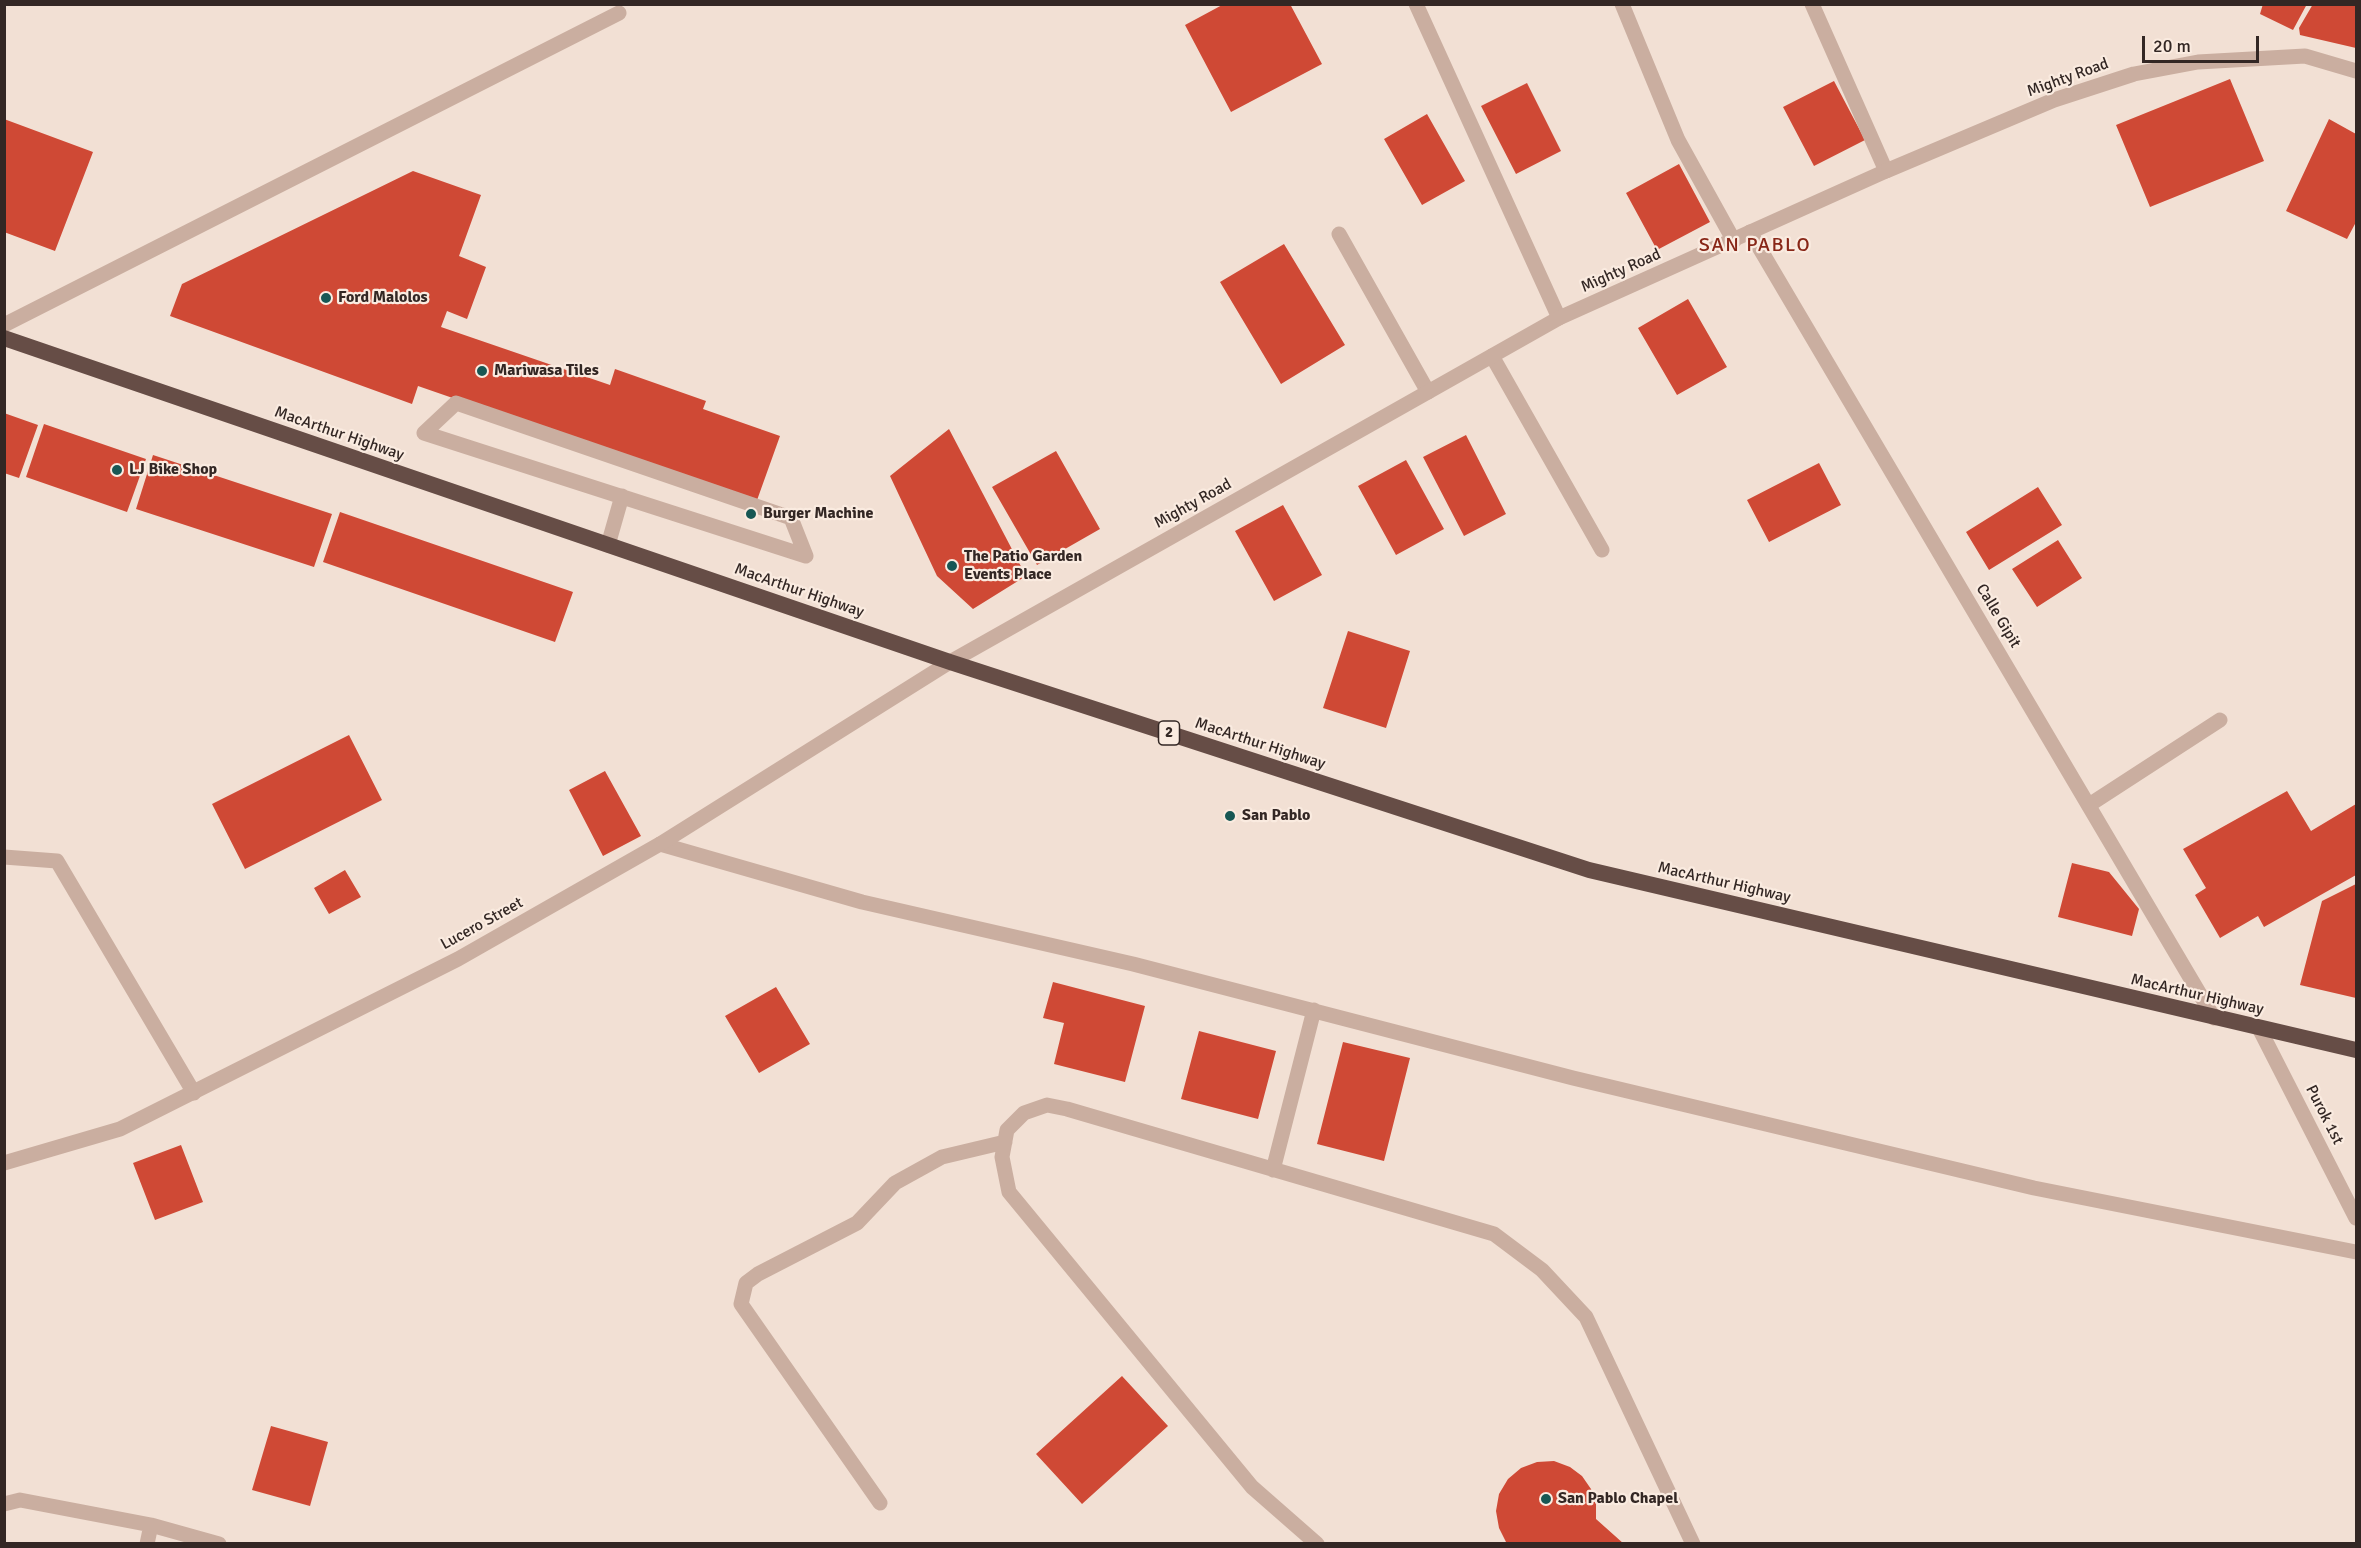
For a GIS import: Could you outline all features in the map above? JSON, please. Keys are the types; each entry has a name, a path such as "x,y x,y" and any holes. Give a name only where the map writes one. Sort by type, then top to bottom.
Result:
{"highway":[{"name":"MacArthur Highway","path":"4,338 950,662 1588,870 2356,1050"}],"street":[{"path":"1416,4 1559,318"},
{"path":"1622,4 1678,140 1734,241"},
{"path":"1812,4 1886,171"},
{"path":"4,325 619,13"},
{"name":"Mighty Road","path":"950,662 1559,318 1886,171 2054,100 2133,74 2198,62 2305,56 2356,71"},
{"name":"Calle Gipit","path":"1750,232 2214,1017"},
{"path":"1339,234 1428,392"},
{"path":"1492,356 1602,549"},
{"path":"456,403 791,518 806,556 622,496 446,440 424,432 456,403"},
{"path":"609,545 622,496"},
{"name":"Lucero Street","path":"4,1163 120,1129 458,959 660,844 950,662"},
{"path":"2089,805 2220,720"},
{"path":"660,844 862,902 1133,964 1573,1078 2034,1188 2356,1252"},
{"path":"4,857 57,861 194,1093"},
{"path":"1273,1170 1314,1010"},
{"name":"Purok 1st","path":"2259,1028 2356,1218"},
{"path":"1317,1544 1251,1487 1009,1192 1002,1157 1007,1130 1024,1113 1047,1105 1494,1234 1542,1270 1586,1317 1693,1544"},
{"path":"880,1503 741,1304 746,1283 758,1274 857,1223 895,1183 942,1157 1005,1142"},
{"path":"4,1504 21,1500 151,1525 219,1544"},
{"path":"147,1544 151,1525"}],"building":[{"path":"1224,4 1290,4 1322,64 1231,112 1185,25"},
{"path":"2263,4 2307,4 2293,30 2260,14"},
{"path":"2313,4 2356,4 2356,48 2300,35 2299,28"},
{"path":"2230,79 2264,161 2150,207 2116,125"},
{"path":"1834,81 1865,140 1814,166 1783,107"},
{"path":"1527,83 1561,151 1516,174 1481,106"},
{"path":"1427,114 1465,181 1422,205 1384,139"},
{"path":"4,119 93,152 55,251 4,232"},
{"path":"2329,119 2356,134 2356,222 2347,239 2286,211"},
{"path":"1679,164 1710,222 1657,250 1626,193"},
{"name":"Ford Malolos","path":"413,171 481,195 459,256 486,267 467,319 447,311 441,327 610,385 615,369 706,401 703,409 780,436 756,503 418,386 412,404 170,316 182,284"},
{"path":"1284,244 1345,345 1281,384 1220,282"},
{"path":"1688,299 1727,367 1677,395 1638,328"},
{"path":"4,413 38,425 19,478 4,473"},
{"path":"44,424 146,459 127,512 26,477"},
{"path":"949,429 1026,576 973,609 937,576 890,476"},
{"path":"1466,435 1506,514 1464,536 1423,457"},
{"path":"1056,451 1100,529 1037,565 992,487"},
{"path":"153,455 332,514 314,567 136,509"},
{"path":"1406,460 1444,529 1396,555 1358,486"},
{"path":"1819,463 1841,505 1769,542 1747,500"},
{"path":"2038,487 2062,525 1989,570 1966,532"},
{"path":"1283,505 1322,575 1274,601 1235,531"},
{"path":"340,512 573,592 555,642 323,562"},
{"path":"2058,540 2082,578 2037,607 2012,569"},
{"path":"1348,631 1410,651 1386,728 1323,708"},
{"path":"349,735 382,800 245,869 212,804"},
{"path":"605,771 641,836 603,856 569,790"},
{"path":"2287,791 2311,831 2356,804 2356,875 2264,927 2258,916 2220,938 2195,895 2206,888 2183,849"},
{"path":"2072,863 2109,872 2139,909 2132,936 2058,917"},
{"path":"345,870 361,897 329,914 314,888"},
{"path":"2356,884 2356,998 2300,985 2322,901"},
{"path":"1053,982 1145,1006 1125,1082 1054,1064 1064,1023 1043,1018"},
{"path":"776,987 810,1044 759,1073 725,1016"},
{"path":"1199,1031 1276,1051 1258,1119 1181,1099"},
{"path":"1343,1042 1410,1058 1384,1161 1317,1144"},
{"path":"181,1145 203,1202 155,1220 133,1163"},
{"path":"1122,1376 1168,1426 1082,1504 1036,1454"},
{"path":"271,1426 328,1442 310,1506 252,1490"},
{"name":"San Pablo Chapel","path":"1554,1461 1570,1467 1582,1476 1591,1489 1596,1504 1596,1519 1624,1544 1507,1544 1499,1528 1496,1511 1499,1494 1508,1479 1521,1468 1537,1462"}],"place":[{"name":"Ford Malolos","path":"326,298"},
{"name":"Mariwasa Tiles","path":"482,371"},
{"name":"LJ Bike Shop","path":"117,470"},
{"name":"Burger Machine","path":"751,514"},
{"name":"The Patio Garden Events Place","path":"952,566"},
{"name":"San Pablo","path":"1230,816"},
{"name":"San Pablo Chapel","path":"1546,1499"}],"district":[{"name":"SAN PABLO","path":"1755,246"}]}
